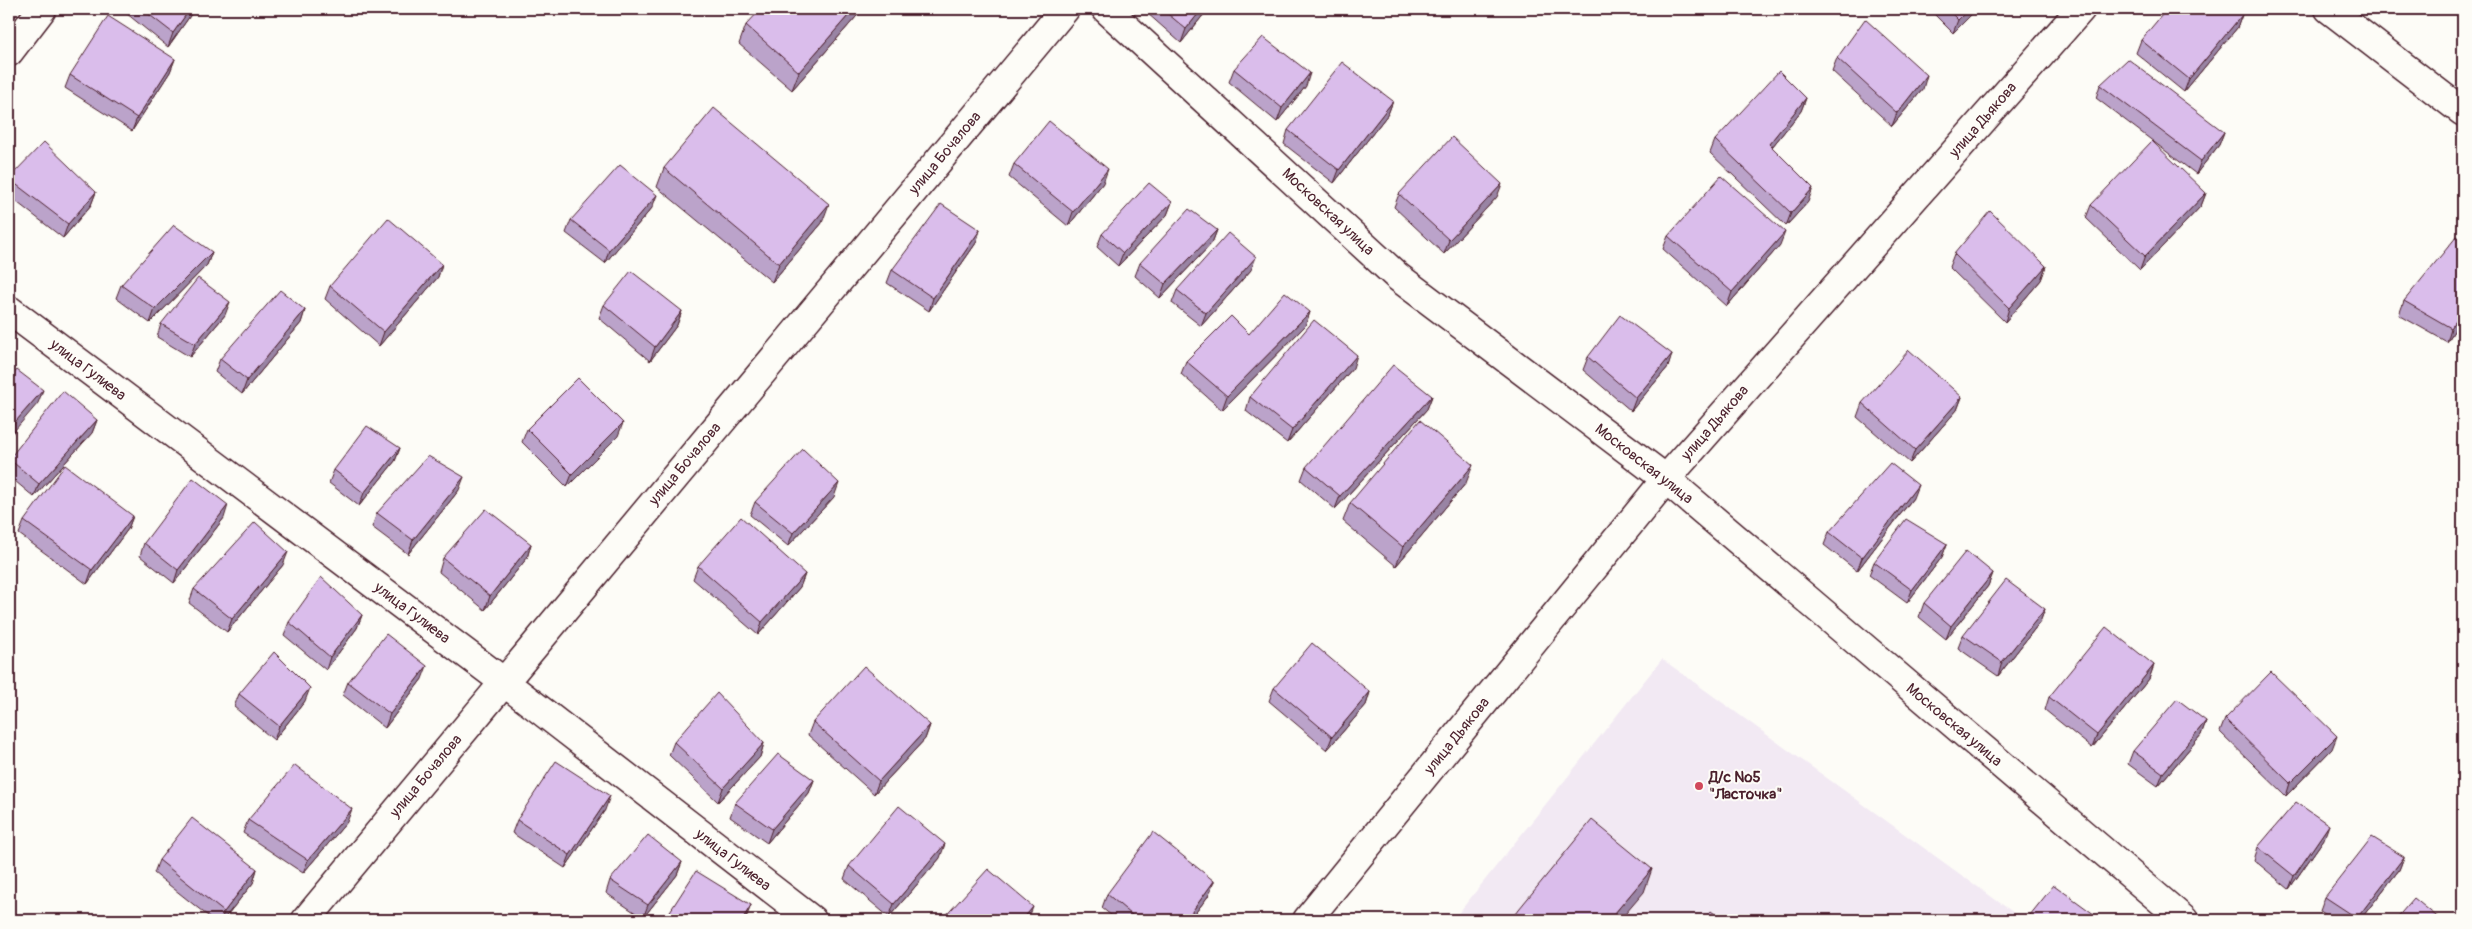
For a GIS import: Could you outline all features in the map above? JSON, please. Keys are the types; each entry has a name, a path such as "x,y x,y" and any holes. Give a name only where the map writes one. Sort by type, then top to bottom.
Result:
{"street":[{"path":"9,52 42,9"},
{"name":"улица Бочалова","path":"306,920 1065,9"},
{"name":"Московская улица","path":"1106,9 1398,277 1666,479 2184,920"},
{"name":"улица Дьякова","path":"1307,920 1666,479 2081,9"},
{"path":"2330,9 2463,112"},
{"name":"улица Гулиева","path":"9,310 504,682 812,920"}],"shaded area":[{"name":"Д/с №5 \"Ласточка\"","path":"1662,659 2014,913 2009,920 1453,920"}],"building":[{"path":"142,9 190,9 173,33"},
{"path":"761,9 854,9 799,72 746,25"},
{"path":"1162,9 1202,9 1186,29"},
{"path":"1947,9 1969,9 1958,20"},
{"path":"2167,9 2234,9 2242,15 2189,79 2141,40"},
{"path":"108,16 175,59 137,118 70,75"},
{"path":"1865,19 1927,75 1897,113 1837,58"},
{"path":"1263,37 1310,73 1282,108 1234,69"},
{"path":"2128,59 2224,132 2201,161 2100,85"},
{"path":"1342,62 1393,101 1339,170 1288,130"},
{"path":"1779,71 1806,98 1769,144 1813,188 1791,213 1715,140"},
{"path":"714,108 829,204 779,264 664,168"},
{"path":"1049,121 1108,169 1073,212 1014,164"},
{"path":"1452,137 1502,184 1449,240 1399,194"},
{"path":"2152,141 2206,193 2145,256 2091,205"},
{"path":"44,142 96,192 68,224 9,179"},
{"path":"620,165 657,195 609,250 571,220"},
{"path":"1721,176 1785,232 1732,292 1668,236"},
{"path":"1149,183 1172,202 1123,253 1102,234"},
{"path":"941,204 980,230 933,298 892,270"},
{"path":"1189,209 1217,230 1165,284 1140,263"},
{"path":"1990,211 2046,266 2009,308 1954,254"},
{"path":"388,218 442,264 384,332 330,286"},
{"path":"174,225 212,252 155,309 121,285"},
{"path":"1228,233 1256,257 1206,313 1177,290"},
{"path":"2457,236 2463,241 2463,311 2451,328 2404,301"},
{"path":"631,271 682,311 655,347 604,305"},
{"path":"198,278 230,302 195,344 161,324"},
{"path":"280,290 305,310 247,380 220,359"},
{"path":"1285,292 1310,312 1227,396 1186,361 1231,316 1249,334"},
{"path":"1620,315 1672,354 1636,398 1588,357"},
{"path":"1314,320 1357,355 1292,430 1250,397"},
{"path":"1909,350 1962,397 1915,450 1862,403"},
{"path":"1393,365 1432,396 1340,496 1306,467"},
{"path":"17,370 43,390 9,429 9,379"},
{"path":"578,378 623,423 572,474 527,429"},
{"path":"63,391 97,420 39,484 9,459"},
{"path":"1420,420 1473,465 1403,547 1350,503"},
{"path":"367,426 400,448 364,493 334,470"},
{"path":"803,449 839,483 793,533 755,502"},
{"path":"428,456 464,477 413,540 377,513"},
{"path":"1890,463 1918,485 1862,558 1829,532"},
{"path":"65,465 133,516 92,570 24,521"},
{"path":"193,478 228,505 178,570 144,543"},
{"path":"486,509 531,544 490,596 443,558"},
{"path":"741,517 805,574 762,622 698,566"},
{"path":"1906,519 1947,544 1912,590 1874,562"},
{"path":"255,522 288,552 232,619 194,589"},
{"path":"1966,551 1993,573 1951,626 1924,603"},
{"path":"321,577 362,615 330,657 289,622"},
{"path":"2006,580 2045,609 2002,662 1963,635"},
{"path":"2106,627 2154,665 2097,735 2049,697"},
{"path":"386,634 427,666 390,714 348,682"},
{"path":"1312,643 1370,692 1332,737 1274,688"},
{"path":"274,652 310,688 279,726 239,694"},
{"path":"864,666 930,725 879,781 813,722"},
{"path":"2271,672 2337,736 2290,783 2225,719"},
{"path":"717,693 764,743 723,788 674,742"},
{"path":"2177,699 2206,721 2163,773 2133,751"},
{"path":"778,754 814,780 772,829 735,803"},
{"path":"556,761 610,796 570,855 517,820"},
{"path":"295,765 352,809 308,860 248,820"},
{"path":"2296,802 2329,825 2294,876 2258,847"},
{"path":"899,806 945,844 894,904 849,866"},
{"path":"192,818 257,869 224,912 159,860"},
{"path":"1592,820 1652,869 1609,920 1510,920"},
{"path":"1153,832 1214,881 1186,920 1138,920 1107,894"},
{"path":"648,835 682,862 648,905 610,880"},
{"path":"2372,837 2404,857 2357,918 2325,897"},
{"path":"988,869 1033,907 1022,920 942,920"},
{"path":"696,871 751,905 742,920 674,920 667,916"},
{"path":"2054,885 2102,920 2026,920"},
{"path":"2414,898 2441,920 2395,920"},
{"path":"1711,911 1723,920 1703,920"}],"place":[{"name":"Д/с №5 \"Ласточка\"","path":"1699,786"}]}
